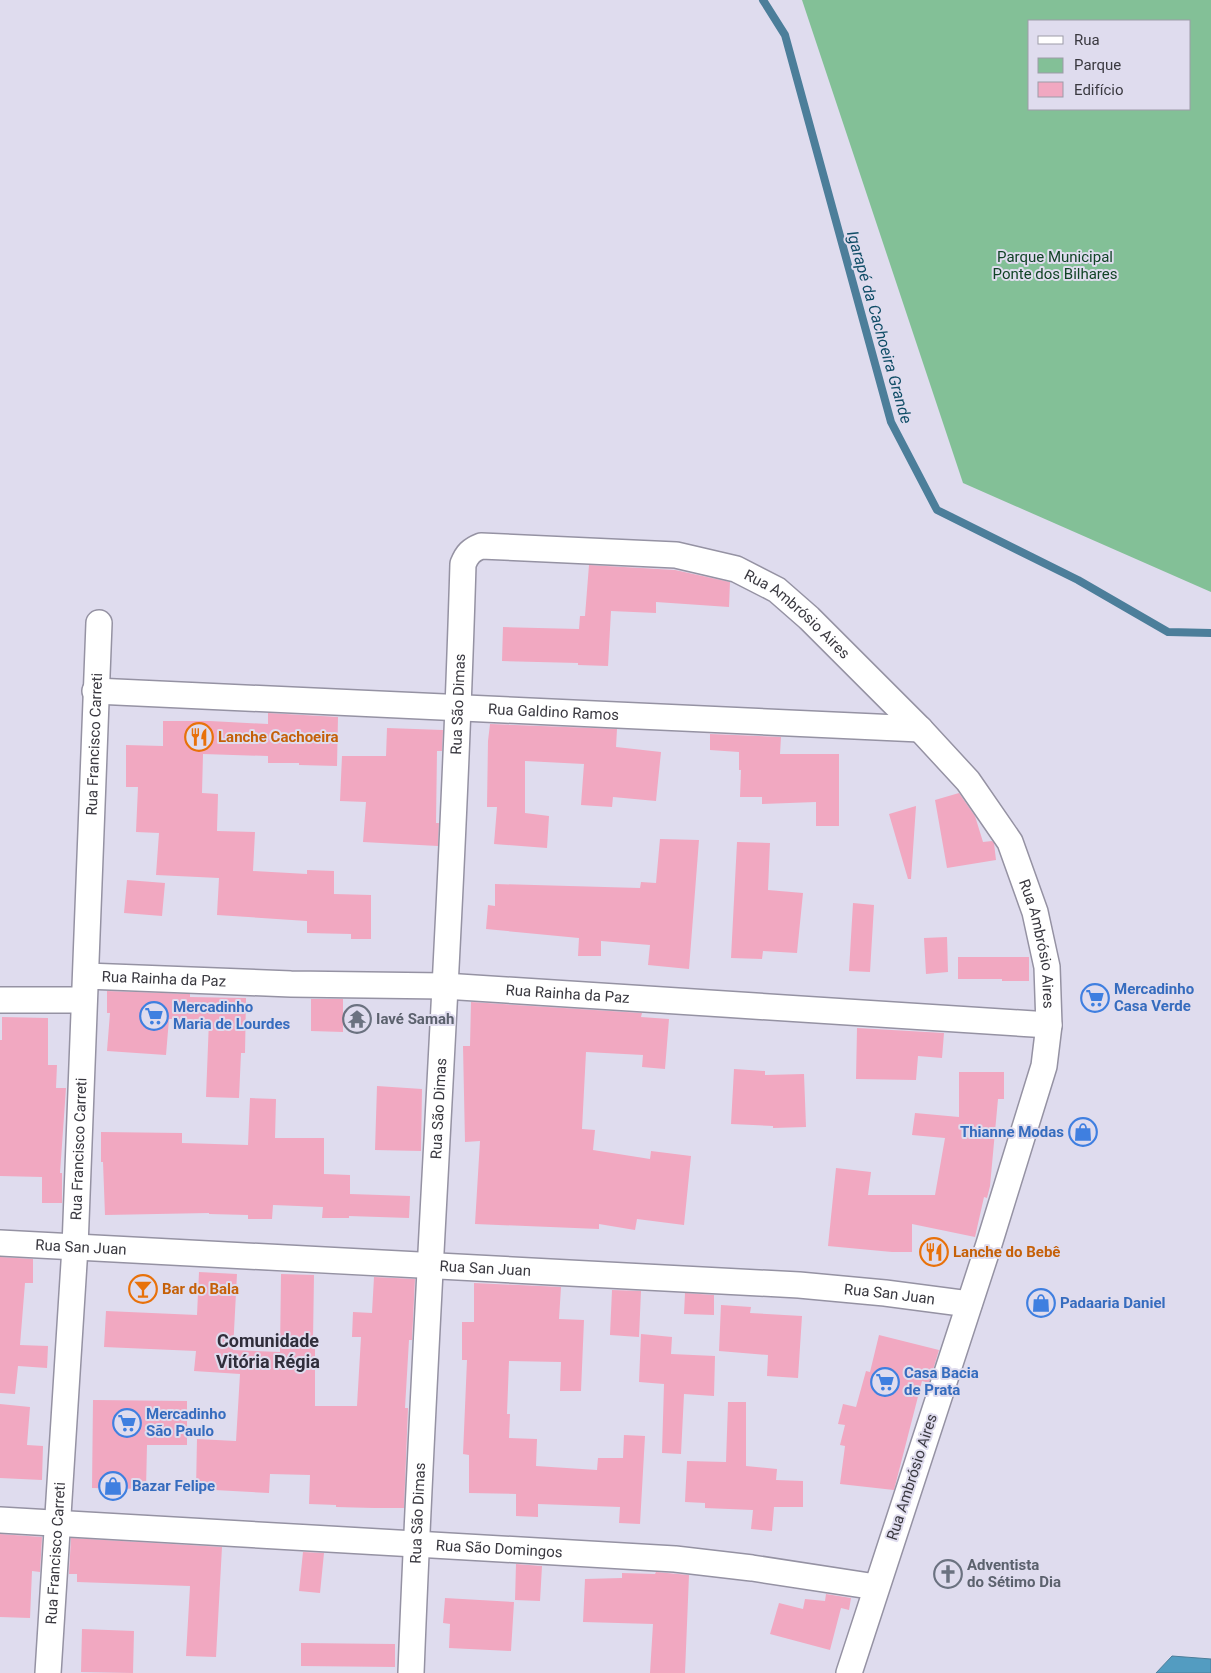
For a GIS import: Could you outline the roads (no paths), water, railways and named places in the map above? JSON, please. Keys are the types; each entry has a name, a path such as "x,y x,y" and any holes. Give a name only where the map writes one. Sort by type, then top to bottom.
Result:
{"street":[{"name":"Rua Ambrósio Aires","path":"474,549 481,546 676,554 736,569 777,590 810,618 920,729 968,781 1010,842 1035,912 1047,967 1049,1025 1044,1066 969,1304 848,1673"},
{"name":"Rua São Dimas","path":"411,1673 429,1266 459,707 463,564 467,555 474,549"},
{"name":"Rua Francisco Carreti","path":"48,1673 75,1247 99,623"},
{"name":"Rua Galdino Ramos","path":"95,691 920,729"},
{"name":"Rua Rainha da Paz","path":"86,976 282,983 444,986 1049,1025"},
{"path":"0,1000 84,1000"},
{"name":"Rua San Juan","path":"0,1243 800,1285 885,1293 969,1304"},
{"name":"Rua São Domingos","path":"0,1520 675,1559 752,1568 876,1587"}],"water":[{"path":"1172,1656 1211,1659 1211,1673 1156,1673"}],"waterway":[{"name":"Igarapé da Cachoeira Grande","path":"763,0 785,35 891,422 937,510 1078,580 1168,632 1211,633"}],"place":[{"name":"Lanche Cachoeira","path":"199,737"},
{"name":"Mercadinho Casa Verde","path":"1095,998"},
{"name":"Mercadinho Maria de Lourdes","path":"154,1016"},
{"name":"Iavé Samah","path":"357,1019"},
{"name":"Thianne Modas","path":"1083,1132"},
{"name":"Lanche do Bebê","path":"934,1252"},
{"name":"Bar do Bala","path":"143,1289"},
{"name":"Padaaria Daniel","path":"1041,1303"},
{"name":"Casa Bacia de Prata","path":"885,1382"},
{"name":"Mercadinho São Paulo","path":"127,1423"},
{"name":"Bazar Felipe","path":"113,1486"},
{"name":"Adventista do Sétimo Dia","path":"948,1574"}],"district":[{"name":"Comunidade Vitória Régia","path":"268,1351"}],"park label":[{"name":"Parque Municipal Ponte dos Bilhares","path":"1055,266"}]}
